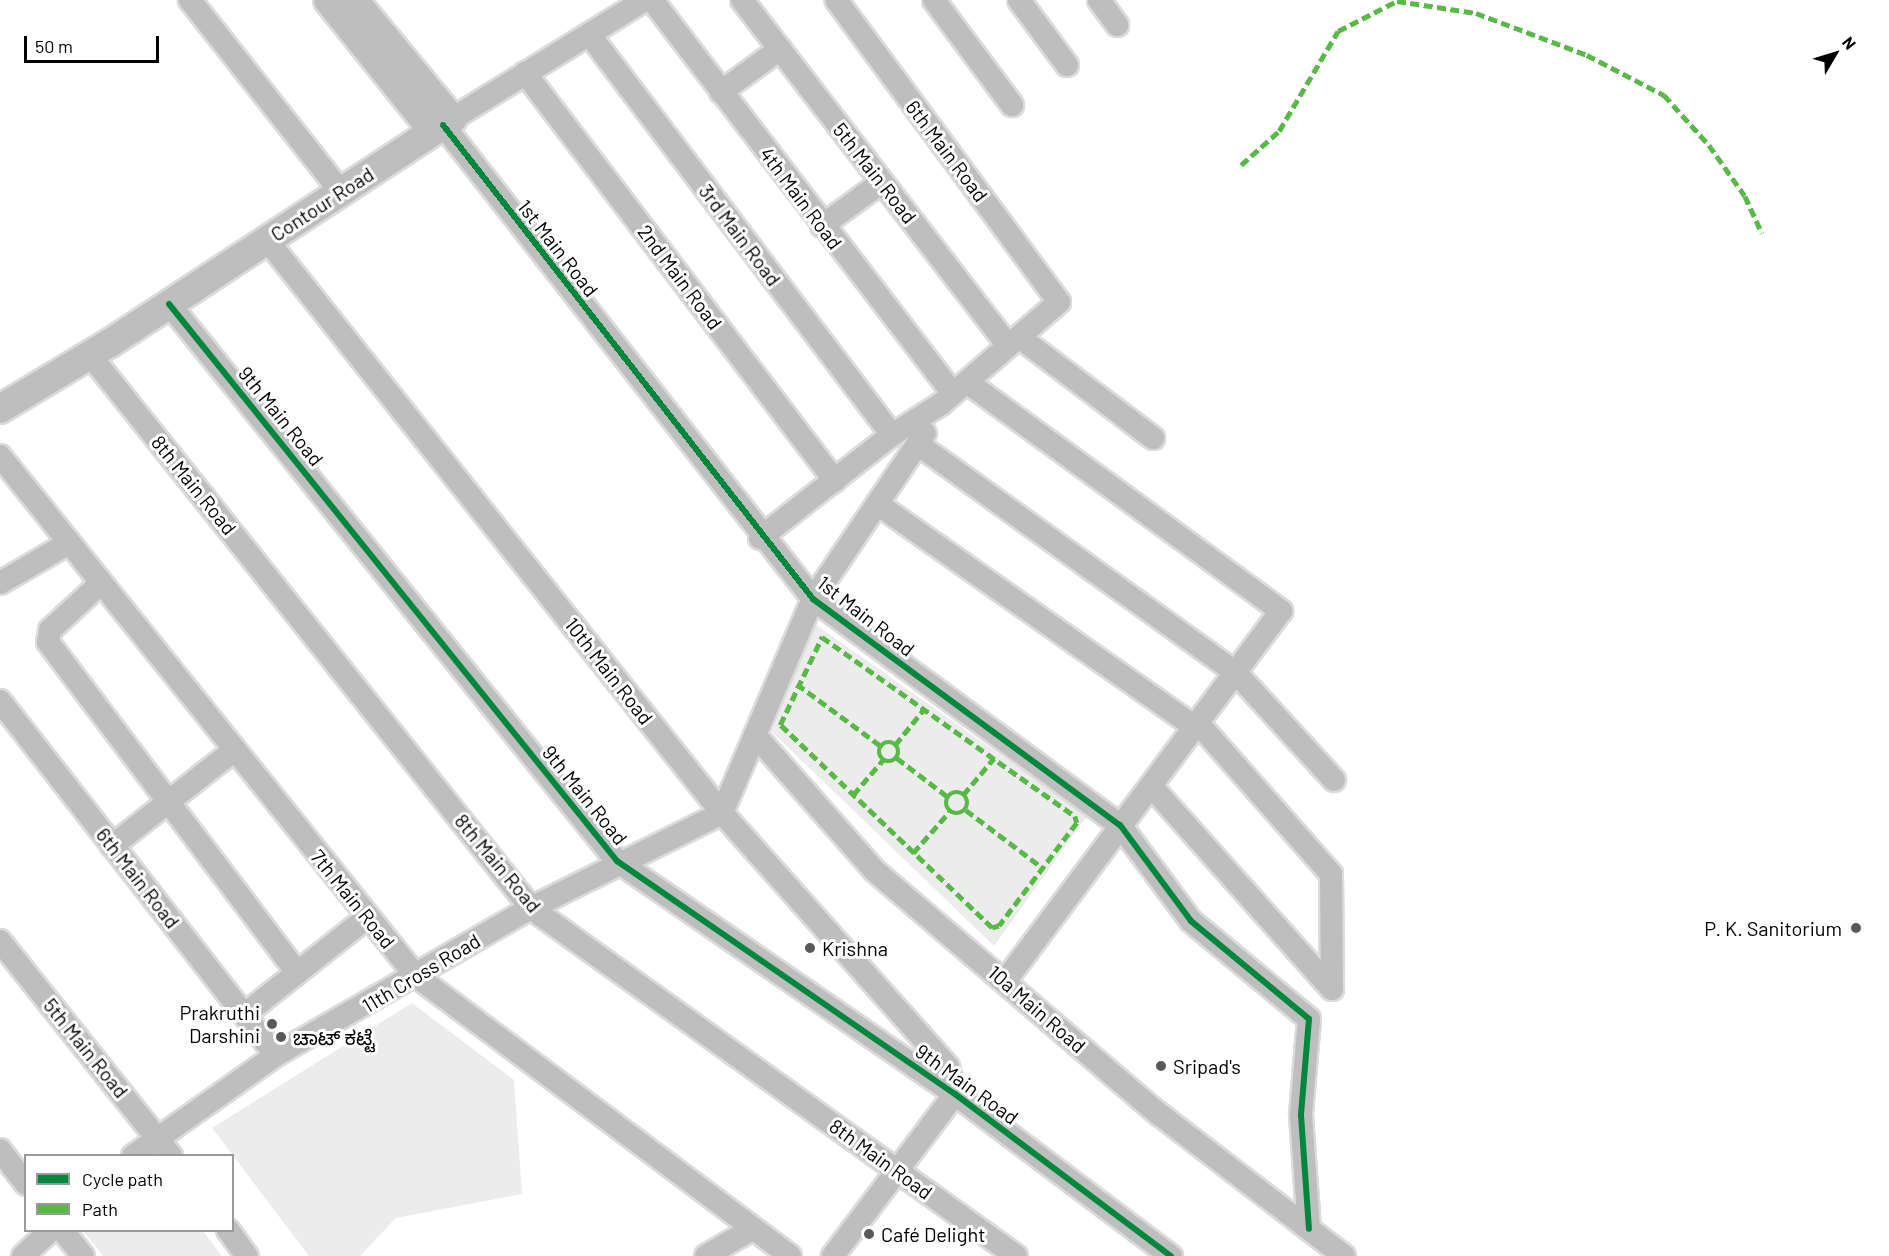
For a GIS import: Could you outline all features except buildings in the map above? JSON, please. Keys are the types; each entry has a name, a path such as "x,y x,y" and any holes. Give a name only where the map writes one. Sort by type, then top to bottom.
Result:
{"main road":[{"path":"327,0 443,125"},
{"path":"364,3 443,125"},
{"name":"Contour Road","path":"0,409 170,304 443,125"}],"street":[{"path":"190,0 341,192"},
{"name":"Contour Road","path":"443,125 645,0"},
{"name":"4th Main Road","path":"652,0 822,226 953,393 1281,611 1236,673"},
{"name":"5th Main Road","path":"742,0 882,182 1014,342 1154,438"},
{"name":"6th Main Road","path":"836,0 1059,302 1014,342"},
{"path":"934,0 1012,105"},
{"path":"1019,0 1066,65"},
{"path":"1099,0 1117,25"},
{"name":"3rd Main Road","path":"589,34 904,468"},
{"path":"721,92 780,49"},
{"name":"2nd Main Road","path":"525,73 835,481"},
{"name":"1st Main Road","path":"443,125 760,538 813,599 1120,825 1191,921 1309,1018 1300,1115 1309,1229"},
{"path":"822,226 882,182"},
{"name":"10th Main Road","path":"267,240 722,813 948,1068 955,1094"},
{"name":"9th Main Road","path":"170,304 617,861 955,1094 1171,1256"},
{"path":"760,538 885,440 953,393 1014,342"},
{"name":"8th Main Road","path":"90,355 531,908 1016,1256"},
{"path":"722,813 813,599 953,393"},
{"path":"919,445 1236,673 1334,780"},
{"name":"7th Main Road","path":"0,456 233,751 416,976 789,1256"},
{"path":"879,505 1196,725 1330,874 1332,989 1151,786"},
{"path":"0,583 69,543"},
{"path":"101,584 46,637 165,804 297,973"},
{"path":"1005,981 1236,673"},
{"name":"6th Main Road","path":"0,701 276,1055"},
{"name":"10a Main Road","path":"755,735 875,871 1159,1114 1344,1256"},
{"path":"112,846 233,751"},
{"name":"11th Cross Road","path":"134,1154 155,1136 276,1055 617,861 722,813"},
{"path":"245,1014 368,917"},
{"name":"5th Main Road","path":"0,941 170,1154"},
{"path":"833,1256 955,1094"},
{"path":"0,1150 24,1181"},
{"path":"706,1256 752,1229"},
{"path":"23,1256 49,1232"},
{"path":"64,1232 83,1256"},
{"path":"229,1232 247,1256"}],"shaded area":[{"path":"815,624 1087,816 994,946 772,732"},
{"path":"412,1003 514,1080 522,1194 396,1218 360,1256 309,1256 234,1154 212,1128"},
{"path":"84,1232 204,1232 222,1256 103,1256"}],"marked path":[{"path":"1241,165 1279,131 1338,31 1397,1 1476,13 1587,55 1664,95 1709,145 1745,196 1762,233"},
{"path":"822,637 1075,816 1077,823 999,926 992,928 780,725 822,637"},
{"path":"797,684 881,746"},
{"path":"895,745 924,709"},
{"path":"889,742 896,745 899,752 896,759 889,762 882,759 879,752 882,745 889,742"},
{"path":"897,758 948,797"},
{"path":"963,795 994,758"},
{"path":"853,795 883,760"},
{"path":"957,792 967,799 968,803 961,813 957,814 947,807 946,803 953,793 957,792"},
{"path":"966,810 1043,868"},
{"path":"913,853 950,811"}],"cycle path":[{"path":"443,125 813,599 1120,825 1191,921 1309,1019 1301,1115 1309,1229"},
{"path":"169,304 617,861 955,1094 1171,1256"}],"place":[{"name":"P. K. Sanitorium","path":"1856,928"},
{"name":"Krishna","path":"810,948"},
{"name":"Prakruthi Darshini","path":"272,1024"},
{"name":"ಚಾಟ್ ಕಟ್ಟೆ","path":"281,1037"},
{"name":"Sripad's","path":"1161,1066"},
{"name":"Café Delight","path":"869,1234"}]}
